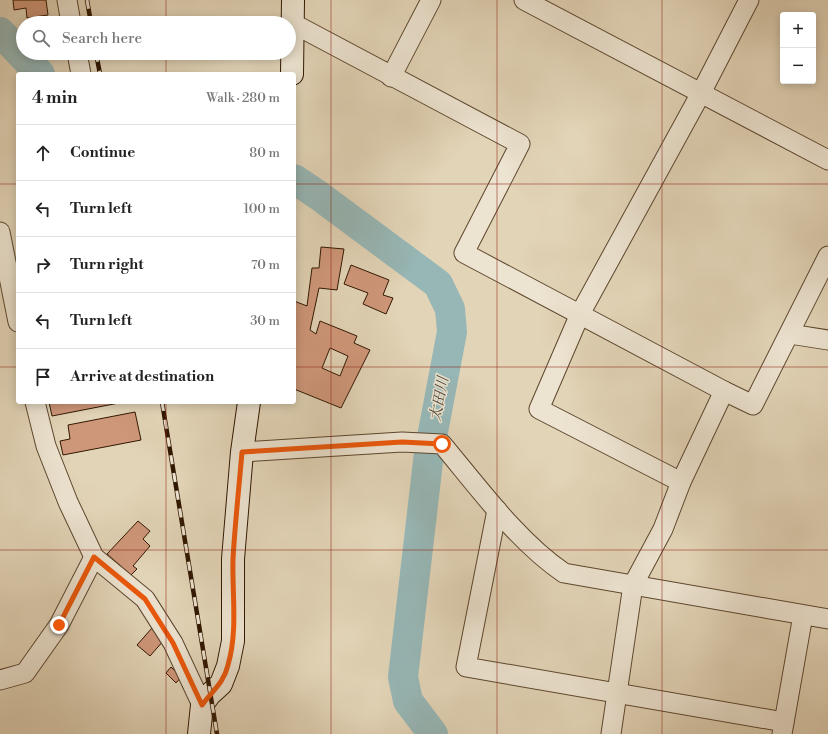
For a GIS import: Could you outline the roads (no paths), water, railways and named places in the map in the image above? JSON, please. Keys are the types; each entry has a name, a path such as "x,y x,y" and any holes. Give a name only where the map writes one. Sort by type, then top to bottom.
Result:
{"street":[{"path":"67,0 70,16"},
{"path":"293,0 294,16"},
{"path":"391,76 431,0"},
{"path":"524,0 828,160"},
{"path":"681,482 539,409 580,314 701,93 749,0"},
{"path":"296,25 520,144 464,253 753,405 828,256"},
{"path":"78,60 81,72"},
{"path":"292,72 293,60"},
{"path":"0,232 8,256 16,309"},
{"path":"790,334 828,340"},
{"path":"611,734 633,585 663,529 681,482 724,391"},
{"path":"36,404 46,446 68,502 94,557 145,599 173,643 202,705"},
{"path":"199,734 202,705 210,694 221,684 228,666 233,641 233,559 242,452 249,404"},
{"path":"242,452 402,442 442,444 498,510 545,561 564,573 828,620"},
{"path":"498,510 466,666 617,693 783,728 803,615"},
{"path":"0,680 25,673 59,625 94,557"}],"waterway":[{"name":"太田川","path":"0,32 16,49"},
{"name":"太田川","path":"27,60 38,72"},
{"name":"太田川","path":"296,180 438,284 450,309 452,332 429,453 403,677 408,701 433,734"}],"railway":[{"path":"87,0 90,16"},
{"path":"97,60 100,72"},
{"path":"162,404 217,734"}]}
